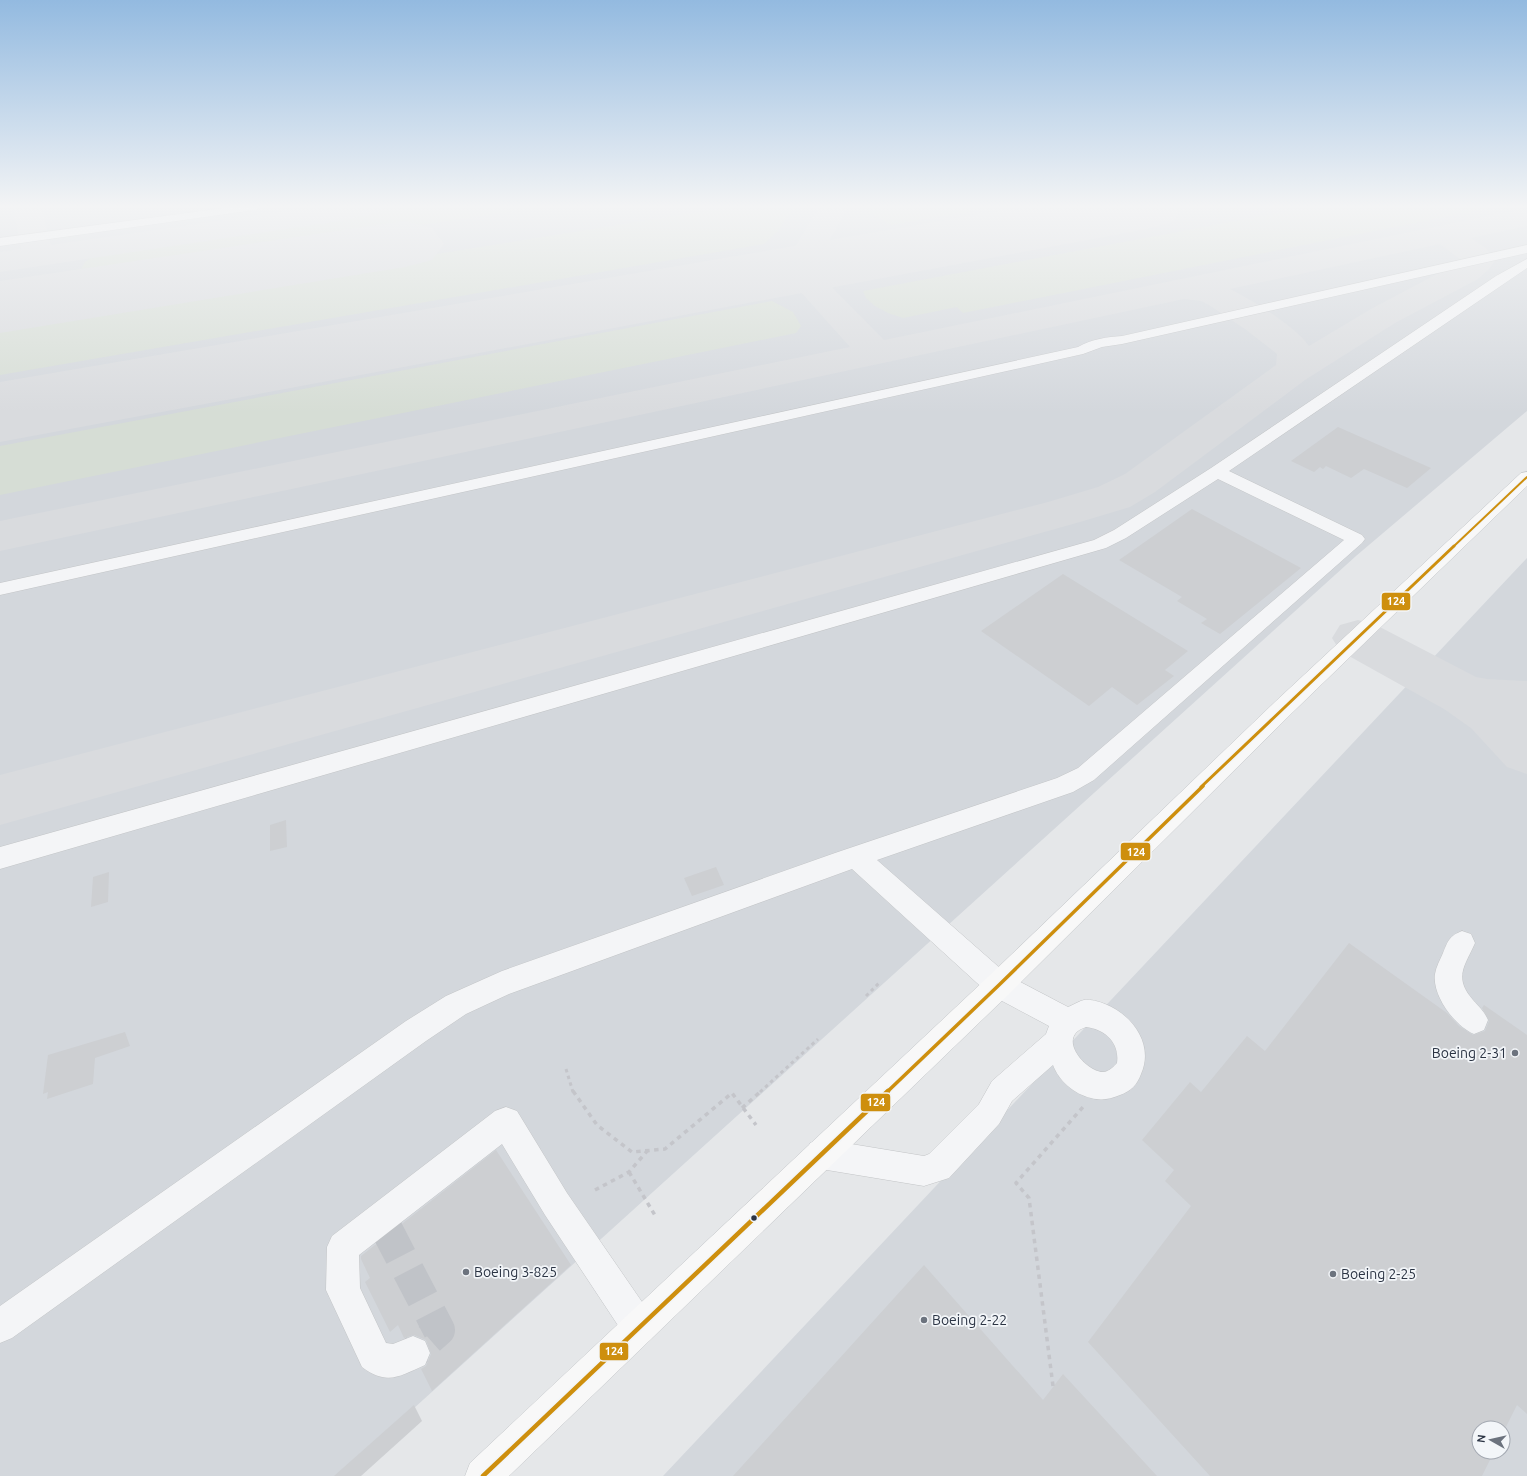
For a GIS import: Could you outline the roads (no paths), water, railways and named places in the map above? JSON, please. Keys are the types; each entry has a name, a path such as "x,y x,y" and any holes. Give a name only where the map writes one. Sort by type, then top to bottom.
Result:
{"main road":[{"path":"483,1476 999,985 1285,706 1527,477"}],"lane":[{"path":"0,589 1083,350 1092,344 1122,340 1407,276"},
{"path":"0,858 1100,544 1120,534 1216,472 1506,276"},
{"path":"0,1326 416,1031 456,1005 502,984 856,857 1065,785 1086,774 1356,539 1216,472"},
{"path":"821,1154 924,1171 938,1167 989,1114 1002,1091 1062,1032 999,985 856,857"},
{"path":"1462,943 1452,958 1448,976 1450,988 1461,1007 1474,1020"},
{"path":"412,1354 390,1362 380,1360 374,1355 343,1290 343,1247 383,1223 506,1122 556,1204 639,1327"}],"tunnel":[{"path":"386,1228 439,1330 413,1353"}],"place":[{"name":"Boeing 2-31","path":"1515,1053"},
{"name":"Boeing 3-825","path":"466,1272"},
{"name":"Boeing 2-25","path":"1333,1274"},
{"name":"Boeing 2-22","path":"924,1320"}]}
